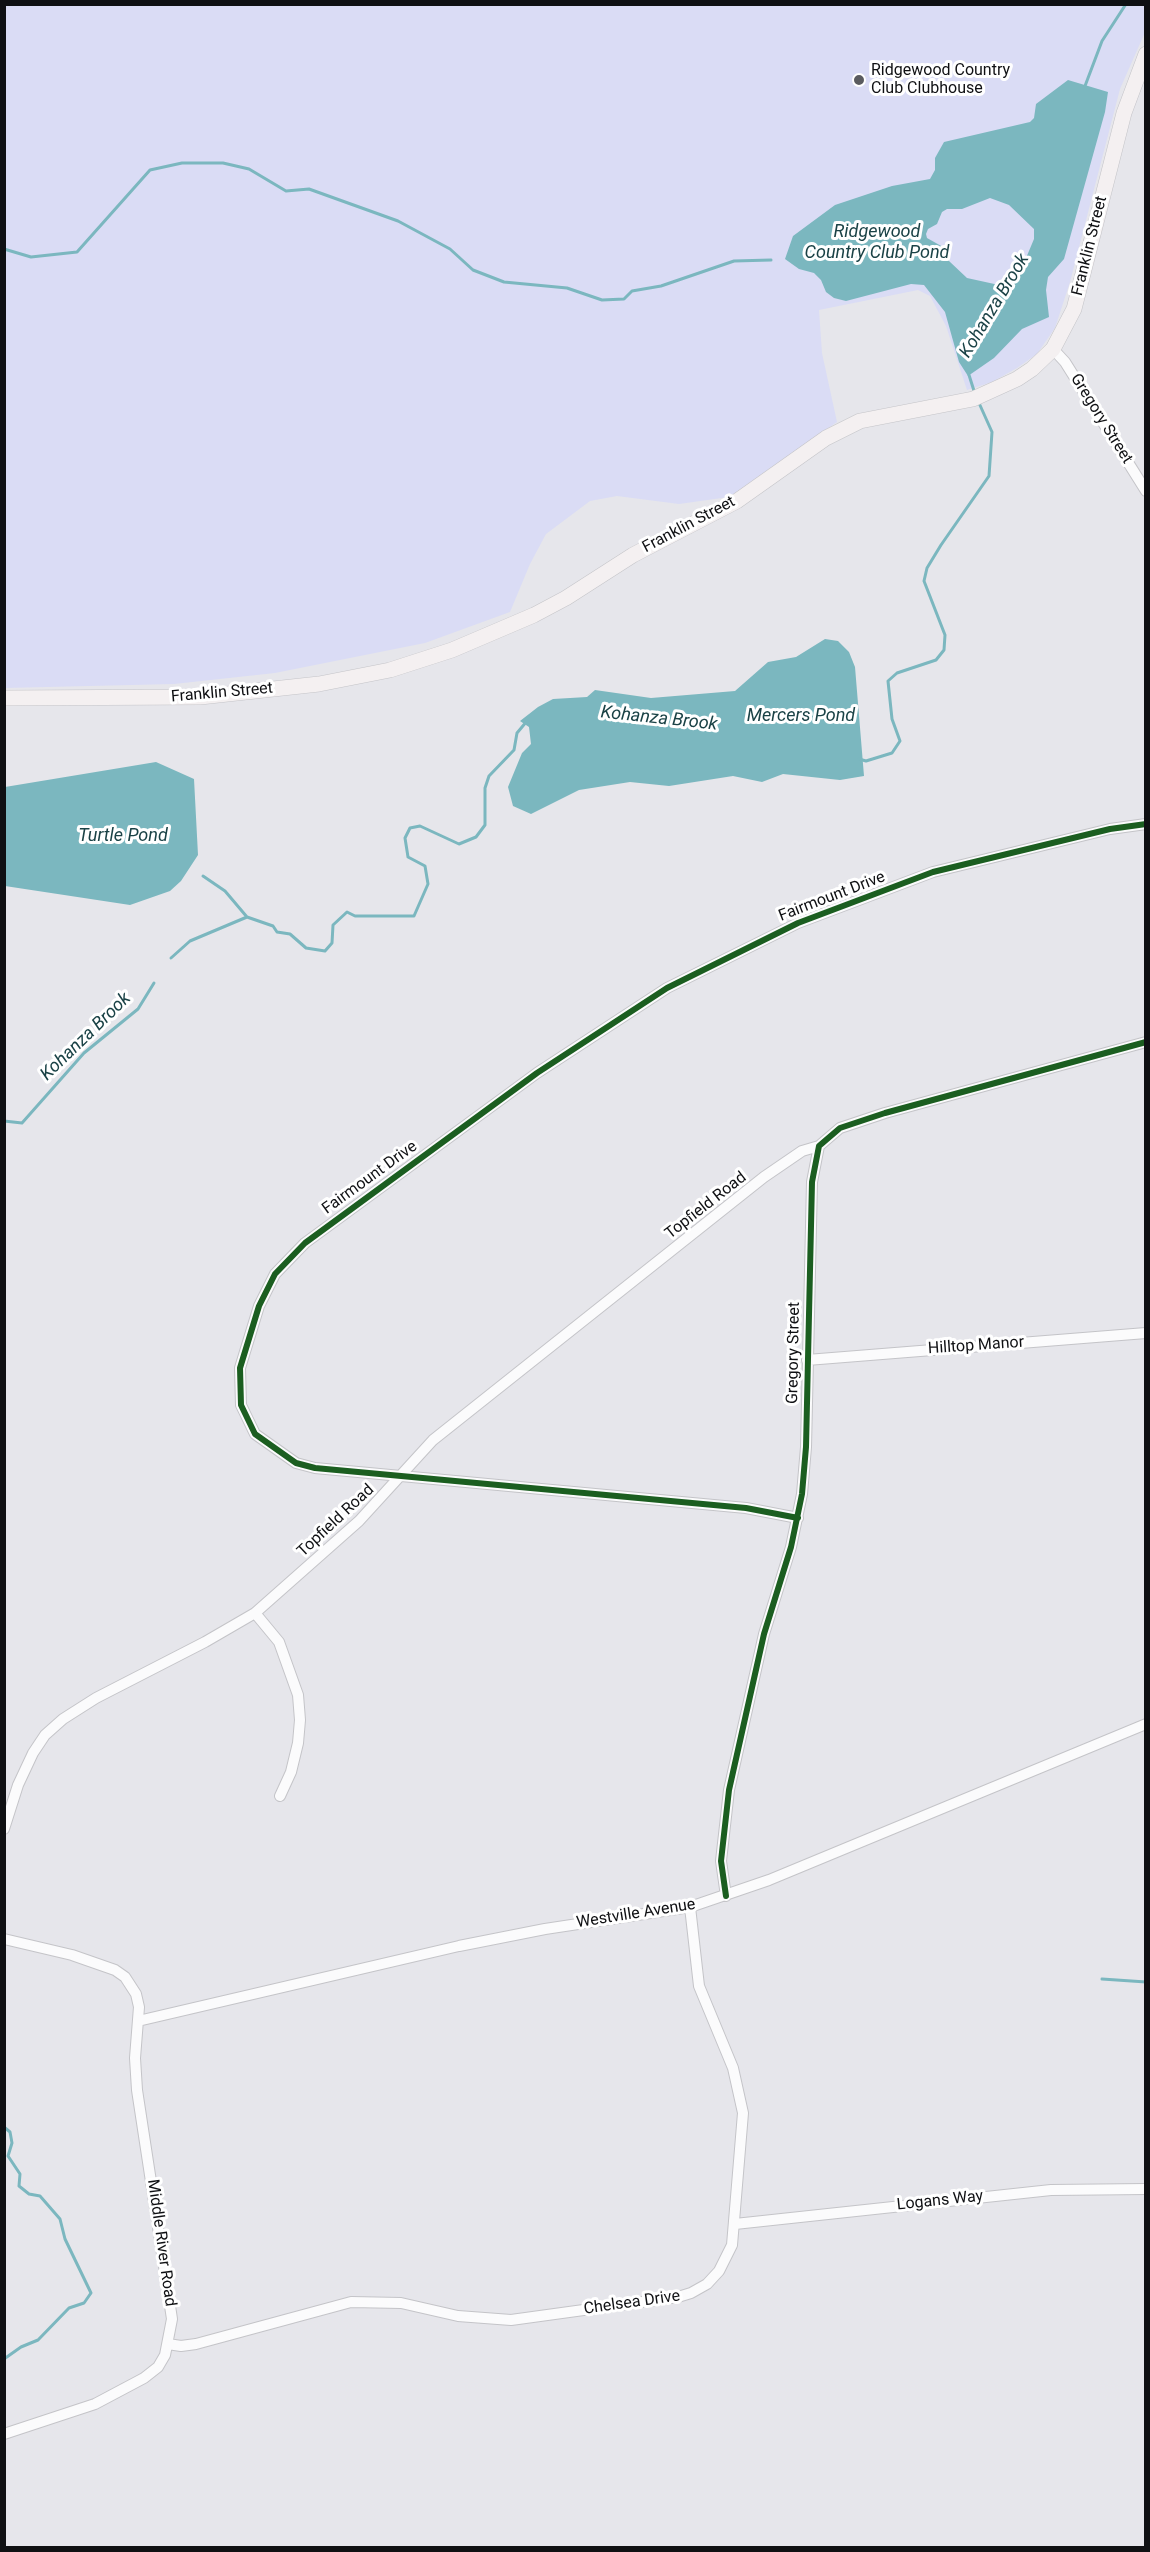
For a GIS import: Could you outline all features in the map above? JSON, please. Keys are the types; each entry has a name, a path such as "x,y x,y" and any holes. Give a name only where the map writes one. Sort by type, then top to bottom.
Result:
{"main road":[{"name":"Franklin Street","path":"4,698 200,697 319,684 390,670 452,650 542,611 633,555 737,501 826,438 860,421 978,397 1032,369 1053,349 1074,309 1124,113 1146,54"}],"street":[{"name":"Gregory Street","path":"1053,349 1065,362 1146,491"},
{"name":"Fairmount Drive","path":"798,1518 746,1508 401,1474 315,1468 296,1463 267,1446 246,1420 239,1390 245,1347 259,1306 275,1274 305,1243 585,1040 667,988 798,923 933,872 1098,832 1146,825"},
{"path":"819,1146 840,1128 885,1113 1146,1042"},
{"name":"Gregory Street","path":"726,1896 721,1861 729,1790 764,1634 798,1518 806,1447 812,1182 819,1146"},
{"name":"Topfield Road","path":"4,1829 18,1785 33,1753 45,1735 63,1719 89,1702 205,1642 255,1613 359,1521 433,1440 764,1177 802,1151 819,1146"},
{"name":"Hilltop Manor","path":"807,1360 1146,1333"},
{"path":"255,1613 279,1642 298,1695 300,1720 298,1743 291,1772 280,1796"},
{"name":"Westville Avenue","path":"138,2021 362,1966 545,1929 690,1907 726,1896 1146,1724"},
{"name":"Chelsea Drive","path":"168,2344 196,2344 351,2302 401,2303 458,2316 511,2320 678,2297 691,2294 707,2284 719,2271 732,2245 743,2113 740,2091 699,1986 690,1907"},
{"name":"Middle River Road","path":"4,1939 115,1970 125,1977 136,1994 137,2090 172,2319 168,2344 158,2367 114,2395 4,2434"},
{"name":"Logans Way","path":"735,2224 1051,2190 1146,2188"}],"shaded area":[{"path":"1145,4 1146,30 1120,89 1070,282 1055,328 1037,354 1017,368 992,382 967,390 946,326 930,296 918,290 819,310 822,353 837,422 729,497 679,504 617,496 590,501 546,534 530,564 510,612 425,643 275,673 174,684 5,688 4,5"}],"water":[{"name":"Ridgewood Country Club Pond","path":"1068,80 1108,92 1105,112 1064,259 1048,277 1046,290 1049,317 1022,329 994,358 968,376 959,362 945,312 924,285 911,284 846,301 834,298 826,292 821,280 814,273 799,269 785,259 793,236 835,205 892,186 930,179 935,170 935,158 944,142 1030,122 1034,118 1036,104","holes":["990,198 1009,205 1034,229 1034,239 1021,270 1009,283 999,285 967,278 949,261 943,247 927,238 928,229 937,224 942,212 947,209 962,209"]},
{"name":"Mercers Pond","path":"825,639 838,641 849,652 855,667 864,776 840,780 783,774 762,782 733,776 669,786 630,782 579,790 531,814 513,806 508,787 522,753 531,744 529,727 520,721 538,707 553,699 587,697 595,690 651,698 735,691 768,662 796,657"},
{"name":"Turtle Pond","path":"156,762 194,779 198,855 181,881 170,891 130,905 5,886 5,787"}],"waterway":[{"name":"Kohanza Brook","path":"1085,86 1102,41 1126,4"},
{"path":"4,249 31,257 77,252 150,170 182,163 223,163 249,169 286,191 309,189 398,221 450,249 473,270 504,282 567,288 602,300 624,299 632,291 661,286 734,261 771,260"},
{"name":"Kohanza Brook","path":"969,375 975,394"},
{"name":"Kohanza Brook","path":"859,759 866,761 892,753 900,741 892,719 888,681 897,673 936,660 944,650 945,635 924,581 927,568 941,545 989,476 992,432 979,403"},
{"name":"Kohanza Brook","path":"203,876 225,891 247,917 273,926 277,932 290,934 306,948 325,951 332,943 333,925 347,912 355,916 414,916 428,884 425,866 408,857 405,838 410,828 420,826 459,844 476,837 485,825 485,788 489,776 514,750 517,733 527,721"},
{"name":"Kohanza Brook","path":"171,958 190,941 247,917"},
{"name":"Kohanza Brook","path":"4,1121 22,1123 84,1053 138,1009 154,983"},
{"path":"1102,1979 1146,1982"},
{"name":"Kohanza Brook","path":"4,2127 10,2132 12,2143 8,2156 20,2174 19,2186 29,2194 40,2196 60,2219 65,2239 91,2293 84,2303 69,2308 38,2340 21,2347 4,2359"}],"cycle path":[{"path":"798,1518 746,1508 315,1468 296,1463 255,1434 241,1405 240,1368 259,1306 275,1274 305,1243 537,1073 667,988 798,923 933,872 1110,829 1146,824"},
{"path":"726,1896 721,1861 729,1790 764,1634 791,1547 802,1494 806,1447 812,1182 819,1146 840,1128 885,1113 1146,1042"}],"place":[{"name":"Ridgewood Country Club Clubhouse","path":"859,80"}]}
